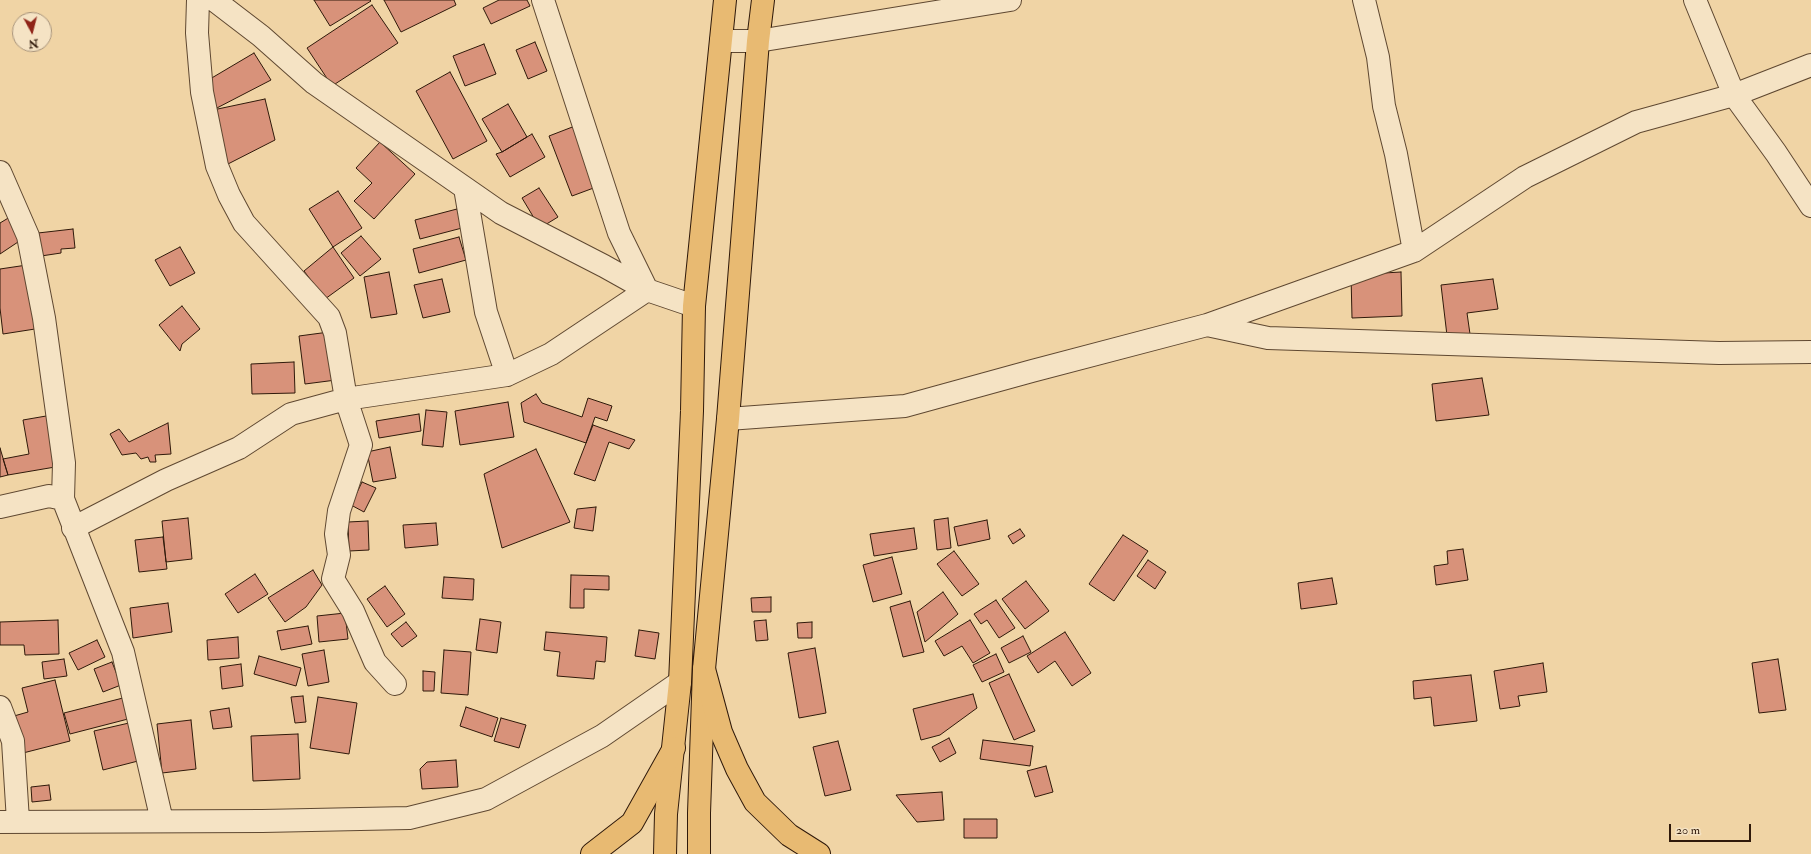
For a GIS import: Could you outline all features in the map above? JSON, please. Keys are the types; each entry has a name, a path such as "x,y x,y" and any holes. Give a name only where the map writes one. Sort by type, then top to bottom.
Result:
{"main road":[{"path":"665,854 666,814 680,682 692,411 694,306 725,0"},
{"path":"699,854 704,670 728,419 758,41 763,0"},
{"path":"704,670 721,732 737,769 755,802 789,835 819,854"},
{"path":"592,854 632,823 674,748"}],"street":[{"path":"198,0 197,33 202,92 218,166 229,195 244,223 329,317 335,333 346,399 361,445 340,511 336,534 339,555 333,579 353,611 375,662 395,684"},
{"path":"214,0 261,36 314,83 501,213 647,290 694,306"},
{"path":"543,0 619,233 647,290"},
{"path":"722,41 758,41 1010,0"},
{"path":"1364,0 1378,57 1384,106 1396,154 1414,251"},
{"path":"1695,0 1734,95 1776,153 1811,206"},
{"path":"728,419 905,406 1207,325 1414,251 1525,177 1636,122 1734,95 1811,65"},
{"path":"0,172 28,236 44,318 64,462 63,499 73,528 123,652 162,821"},
{"path":"465,188 486,312 507,374"},
{"path":"73,528 166,480 239,448 291,414 346,399 507,374 551,354 647,290"},
{"path":"1207,325 1268,338 1719,353 1811,352"},
{"path":"0,507 49,496 63,499"},
{"path":"0,707 13,741 9,821 262,821 409,818 486,799 602,736 680,682"}],"building":[{"path":"314,0 370,0 371,1 330,26"},
{"path":"384,0 454,0 456,5 401,32"},
{"path":"499,0 527,0 530,6 491,24 483,8"},
{"path":"372,5 398,43 332,86 307,48"},
{"path":"535,42 547,71 528,79 516,50"},
{"path":"484,44 496,74 465,86 453,56"},
{"path":"254,53 271,80 213,110 210,79"},
{"path":"450,72 487,141 453,159 416,91"},
{"path":"265,99 275,140 226,165 213,110"},
{"path":"508,104 527,137 502,152 482,119"},
{"path":"575,126 599,186 572,196 549,136"},
{"path":"532,134 545,157 510,177 496,154"},
{"path":"380,142 415,174 374,219 354,201 372,183 356,168"},
{"path":"539,188 558,217 540,228 522,198"},
{"path":"338,191 362,228 333,247 309,209"},
{"path":"457,209 462,228 420,239 415,220"},
{"path":"10,217 24,238 0,254 0,223"},
{"path":"73,229 75,248 61,249 61,253 41,256 38,233"},
{"path":"361,236 381,259 360,276 341,253"},
{"path":"459,237 466,260 419,273 413,249"},
{"path":"180,247 195,273 170,286 155,260"},
{"path":"333,247 354,278 325,299 304,271"},
{"path":"27,265 35,329 3,334 0,308 0,269"},
{"path":"389,272 397,314 371,318 364,277"},
{"path":"1401,272 1402,316 1352,318 1351,275"},
{"path":"442,279 450,312 423,318 414,285"},
{"path":"1493,279 1498,309 1467,313 1471,341 1448,344 1441,285"},
{"path":"182,306 200,329 182,344 180,351 159,325"},
{"path":"329,332 336,380 305,384 299,336"},
{"path":"294,362 295,393 252,394 251,364"},
{"path":"1482,378 1489,415 1436,421 1432,384"},
{"path":"536,394 542,403 582,417 588,398 612,406 607,421 595,417 586,443 524,422 521,403"},
{"path":"508,402 514,437 460,445 455,411"},
{"path":"426,410 447,412 443,447 422,445"},
{"path":"419,414 421,431 379,438 376,421"},
{"path":"52,415 61,466 8,475 3,459 29,454 23,420"},
{"path":"168,423 171,454 155,455 156,462 150,462 148,457 141,459 136,453 122,455 110,434 119,429 129,442"},
{"path":"593,425 635,440 629,449 609,442 595,481 574,474"},
{"path":"390,447 396,478 373,482 367,452"},
{"path":"0,448 8,475 0,477"},
{"path":"536,449 570,522 502,548 484,474"},
{"path":"362,482 376,488 364,512 351,505"},
{"path":"596,507 593,531 574,528 577,509"},
{"path":"188,518 192,559 166,562 162,521"},
{"path":"948,518 951,548 937,550 934,520"},
{"path":"987,520 990,539 958,546 954,527"},
{"path":"368,521 369,550 349,551 348,522"},
{"path":"436,523 438,545 405,548 403,525"},
{"path":"914,528 917,549 874,556 870,534"},
{"path":"1020,529 1025,536 1013,544 1008,536"},
{"path":"1123,535 1148,551 1114,601 1089,584"},
{"path":"163,537 167,569 139,572 135,540"},
{"path":"1463,549 1468,580 1436,585 1434,566 1448,564 1447,551"},
{"path":"954,551 979,584 962,596 937,564"},
{"path":"892,557 902,594 873,602 863,565"},
{"path":"1148,560 1166,572 1155,589 1137,576"},
{"path":"313,570 322,585 306,607 285,622 268,598"},
{"path":"255,574 268,594 238,613 225,594"},
{"path":"571,575 609,576 609,590 584,589 584,608 570,608"},
{"path":"444,577 474,579 473,600 442,598"},
{"path":"1332,578 1337,604 1301,609 1298,583"},
{"path":"1026,581 1049,611 1025,629 1002,599"},
{"path":"385,586 405,614 387,627 367,599"},
{"path":"943,592 958,614 925,642 917,612"},
{"path":"771,597 771,612 752,612 751,598"},
{"path":"996,600 1015,628 999,638 987,620 981,624 974,614"},
{"path":"910,601 924,652 903,657 890,607"},
{"path":"168,603 172,632 133,638 130,608"},
{"path":"345,613 348,639 319,642 317,616"},
{"path":"480,619 501,622 497,653 476,650"},
{"path":"58,620 59,654 25,655 24,645 0,645 0,622"},
{"path":"766,620 768,640 756,641 754,621"},
{"path":"970,620 990,653 973,663 962,646 944,656 935,641"},
{"path":"406,622 417,636 402,647 391,634"},
{"path":"812,622 812,638 798,638 797,623"},
{"path":"308,626 312,644 281,650 277,631"},
{"path":"639,630 659,633 655,659 635,656"},
{"path":"546,632 607,637 605,662 596,661 594,679 557,676 560,652 544,650"},
{"path":"1065,632 1091,673 1072,686 1055,661 1038,673 1027,656"},
{"path":"1023,636 1031,652 1009,663 1001,648"},
{"path":"238,637 239,658 208,660 207,640"},
{"path":"97,640 105,657 78,670 69,653"},
{"path":"815,648 826,713 799,718 788,653"},
{"path":"324,650 329,682 308,686 302,654"},
{"path":"444,650 471,652 468,695 441,693"},
{"path":"996,654 1004,672 982,682 973,665"},
{"path":"259,656 301,668 296,686 254,674"},
{"path":"64,659 67,676 44,679 42,662"},
{"path":"1778,659 1786,710 1759,713 1752,663"},
{"path":"112,662 121,685 103,692 94,669"},
{"path":"1543,663 1547,692 1518,696 1520,706 1500,709 1494,671"},
{"path":"241,664 243,686 222,689 220,667"},
{"path":"423,671 435,672 434,691 423,691"},
{"path":"1009,674 1035,731 1014,740 989,683"},
{"path":"1471,675 1477,721 1434,726 1431,697 1414,699 1413,681"},
{"path":"55,680 70,741 23,753 14,716 28,712 22,688"},
{"path":"973,694 977,708 940,735 921,740 913,709"},
{"path":"303,696 306,722 295,723 291,697"},
{"path":"318,697 357,703 349,754 310,748"},
{"path":"123,698 128,719 70,734 64,713"},
{"path":"466,707 498,718 492,737 460,726"},
{"path":"229,708 232,727 213,729 210,711"},
{"path":"501,718 526,725 519,748 494,741"},
{"path":"191,720 196,769 162,773 157,724"},
{"path":"129,723 138,761 103,770 94,731"},
{"path":"298,734 300,779 253,781 251,736"},
{"path":"949,738 956,753 940,762 932,747"},
{"path":"983,740 1033,746 1030,766 980,759"},
{"path":"838,741 851,790 825,796 813,747"},
{"path":"456,760 458,787 422,789 420,769 427,762"},
{"path":"1046,766 1053,792 1035,797 1027,771"},
{"path":"49,785 51,800 32,802 31,787"},
{"path":"942,792 944,820 917,822 896,795"},
{"path":"964,819 997,819 997,838 964,838"}]}
